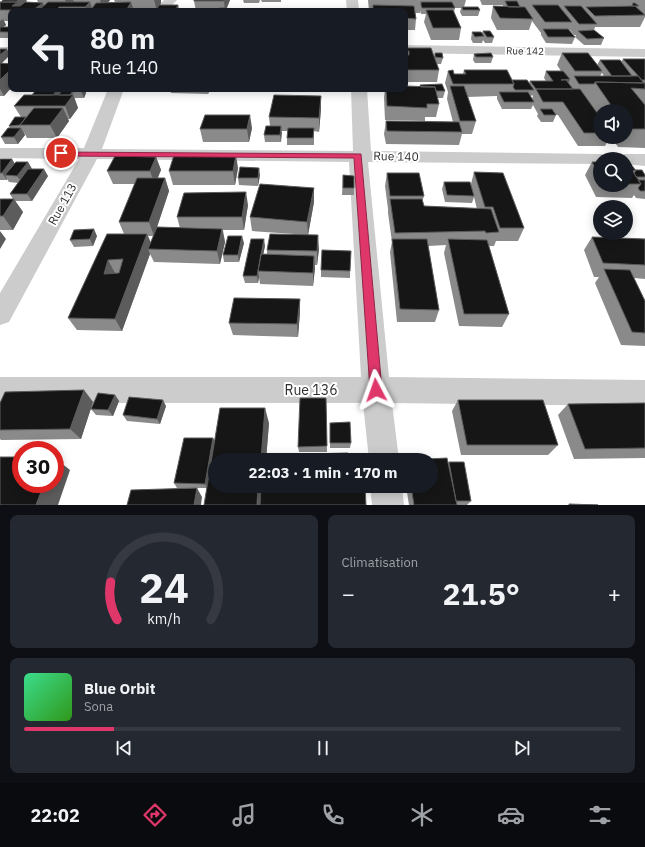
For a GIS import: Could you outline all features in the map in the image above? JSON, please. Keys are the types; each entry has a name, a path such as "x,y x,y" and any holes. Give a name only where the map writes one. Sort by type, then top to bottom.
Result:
{"street":[{"path":"163,8 171,0"},
{"name":"Rue 142","path":"408,49 645,53"},
{"name":"Rue 113","path":"0,315 91,154 115,92"},
{"path":"359,92 362,152 358,156 376,390 383,453"},
{"name":"Rue 140","path":"0,153 593,159"},
{"path":"633,160 645,160"},
{"name":"Rue 136","path":"0,390 376,390 645,393"},
{"path":"387,493 388,505"}],"building":[{"path":"3,0 18,0 16,2 1,2"},
{"path":"224,0 224,1 194,1"},
{"path":"505,1 517,1 520,7 508,7"},
{"path":"0,2 18,2 12,6 20,6 25,2 43,3 36,8 8,8 8,10 0,10"},
{"path":"48,2 90,2 85,7 41,8"},
{"path":"131,2 128,8 92,8 96,3"},
{"path":"421,2 452,2 455,8 422,8"},
{"path":"633,3 635,3 639,6 632,6"},
{"path":"159,5 178,5 176,8 158,8"},
{"path":"373,5 414,6 416,19 408,18 408,8 373,8"},
{"path":"532,5 558,5 572,22 545,22"},
{"path":"493,6 525,7 533,19 500,18"},
{"path":"564,6 581,6 597,24 579,24"},
{"path":"635,6 645,15 595,16 586,7"},
{"path":"462,7 478,7 480,10 463,10"},
{"path":"426,10 453,10 461,28 433,28"},
{"path":"0,27 8,27 8,32 0,32"},
{"path":"543,29 568,29 575,37 548,37"},
{"path":"594,30 604,38 587,39 578,31"},
{"path":"483,31 490,31 494,37 487,37"},
{"path":"472,32 481,32 484,36 475,37"},
{"path":"408,48 431,48 439,70 408,70"},
{"path":"0,49 7,49 0,55"},
{"path":"435,53 442,53 443,58 435,57"},
{"path":"491,53 493,57 476,57 474,54"},
{"path":"562,53 588,53 602,71 575,71"},
{"path":"623,59 645,59 645,80 642,80"},
{"path":"600,60 620,60 632,76 612,76"},
{"path":"0,63 8,64 8,72 0,80"},
{"path":"453,70 454,74 466,74 464,70 507,70 514,84 453,84 448,71"},
{"path":"546,71 563,71 570,79 561,80 566,80 573,89 536,89 530,81 553,81"},
{"path":"574,76 638,76 644,83 595,82 594,84 579,84"},
{"path":"512,80 527,80 534,90 515,90"},
{"path":"595,82 645,83 645,89 631,88 645,105 645,129 633,129 633,104 610,104"},
{"path":"442,84 445,91 436,91 435,87 421,87 420,85"},
{"path":"408,86 435,87 439,104 427,104 427,108 387,106 386,92 408,92"},
{"path":"450,86 464,86 476,121 460,121"},
{"path":"536,89 580,89 593,107 593,133 584,133 563,102 543,102"},
{"path":"34,92 56,92 53,95 32,95"},
{"path":"60,92 72,92 70,95 59,95"},
{"path":"499,92 528,92 534,102 504,102"},
{"path":"24,95 73,95 65,106 14,106"},
{"path":"274,95 321,96 319,118 269,117"},
{"path":"34,108 63,108 50,125 20,125"},
{"path":"540,109 552,109 556,115 544,115"},
{"path":"205,115 250,115 247,129 200,129"},
{"path":"15,117 26,117 20,125 9,126"},
{"path":"386,121 459,122 462,132 387,131"},
{"path":"266,126 281,126 280,135 264,135"},
{"path":"8,128 21,128 14,137 1,137"},
{"path":"288,128 314,128 313,138 287,138"},
{"path":"174,155 236,155 233,171 169,171"},
{"path":"115,156 156,157 150,171 107,171"},
{"path":"0,159 12,159 2,173 0,173"},
{"path":"16,162 28,162 17,176 5,175"},
{"path":"240,167 259,168 258,178 238,178"},
{"path":"28,169 44,169 27,194 10,194"},
{"path":"635,170 642,170 645,177 636,177 634,173 636,171"},
{"path":"474,172 503,173 524,228 500,228 493,207 485,207"},
{"path":"633,172 641,184 633,184"},
{"path":"387,173 419,173 424,196 390,196"},
{"path":"343,175 354,176 354,188 343,188"},
{"path":"137,178 165,178 149,222 119,222"},
{"path":"638,180 645,180 645,191 640,191 638,188 641,184"},
{"path":"444,182 470,182 474,196 447,195"},
{"path":"260,184 314,188 307,222 250,217"},
{"path":"246,192 242,217 177,217 184,193"},
{"path":"0,199 14,199 3,216 0,216"},
{"path":"390,199 422,199 424,206 491,209 499,232 395,233"},
{"path":"157,227 222,229 217,251 148,249"},
{"path":"94,229 90,239 70,240 74,230"},
{"path":"107,234 147,234 115,319 68,318","holes":["123,259 119,273 104,274 108,260"]},
{"path":"270,234 318,235 317,251 267,250"},
{"path":"228,236 242,236 238,255 223,255"},
{"path":"251,239 264,239 257,276 243,276"},
{"path":"392,239 427,239 439,310 400,309"},
{"path":"448,239 487,240 509,314 464,314"},
{"path":"645,239 645,265 603,263 593,240"},
{"path":"322,250 351,251 350,271 321,270"},
{"path":"261,254 314,256 313,273 258,271"},
{"path":"604,269 630,270 645,301 645,333 632,332"},
{"path":"234,298 300,299 297,324 229,323"},
{"path":"84,390 70,429 0,430 0,403 5,392"},
{"path":"98,393 115,395 108,410 91,409"},
{"path":"129,397 163,400 157,419 123,415"},
{"path":"300,398 326,398 327,446 298,447"},
{"path":"458,400 543,400 558,445 467,445"},
{"path":"645,403 645,448 585,449 568,404"},
{"path":"220,408 265,408 262,453 213,453"},
{"path":"350,422 351,443 330,443 330,423"},
{"path":"184,438 213,438 210,453 208,453 208,467 205,484 174,483"},
{"path":"0,457 12,457 12,493 41,493 36,505 0,505"},
{"path":"438,458 447,458 457,505 414,505 412,493 438,493"},
{"path":"449,462 464,462 471,501 456,501"},
{"path":"208,481 208,493 258,493 257,505 204,505"},
{"path":"197,488 194,505 127,505 131,490"},
{"path":"261,493 365,493 366,505 260,505"},
{"path":"569,504 598,505 569,505"}],"route":[{"path":"61,153 358,156 376,390"}]}
